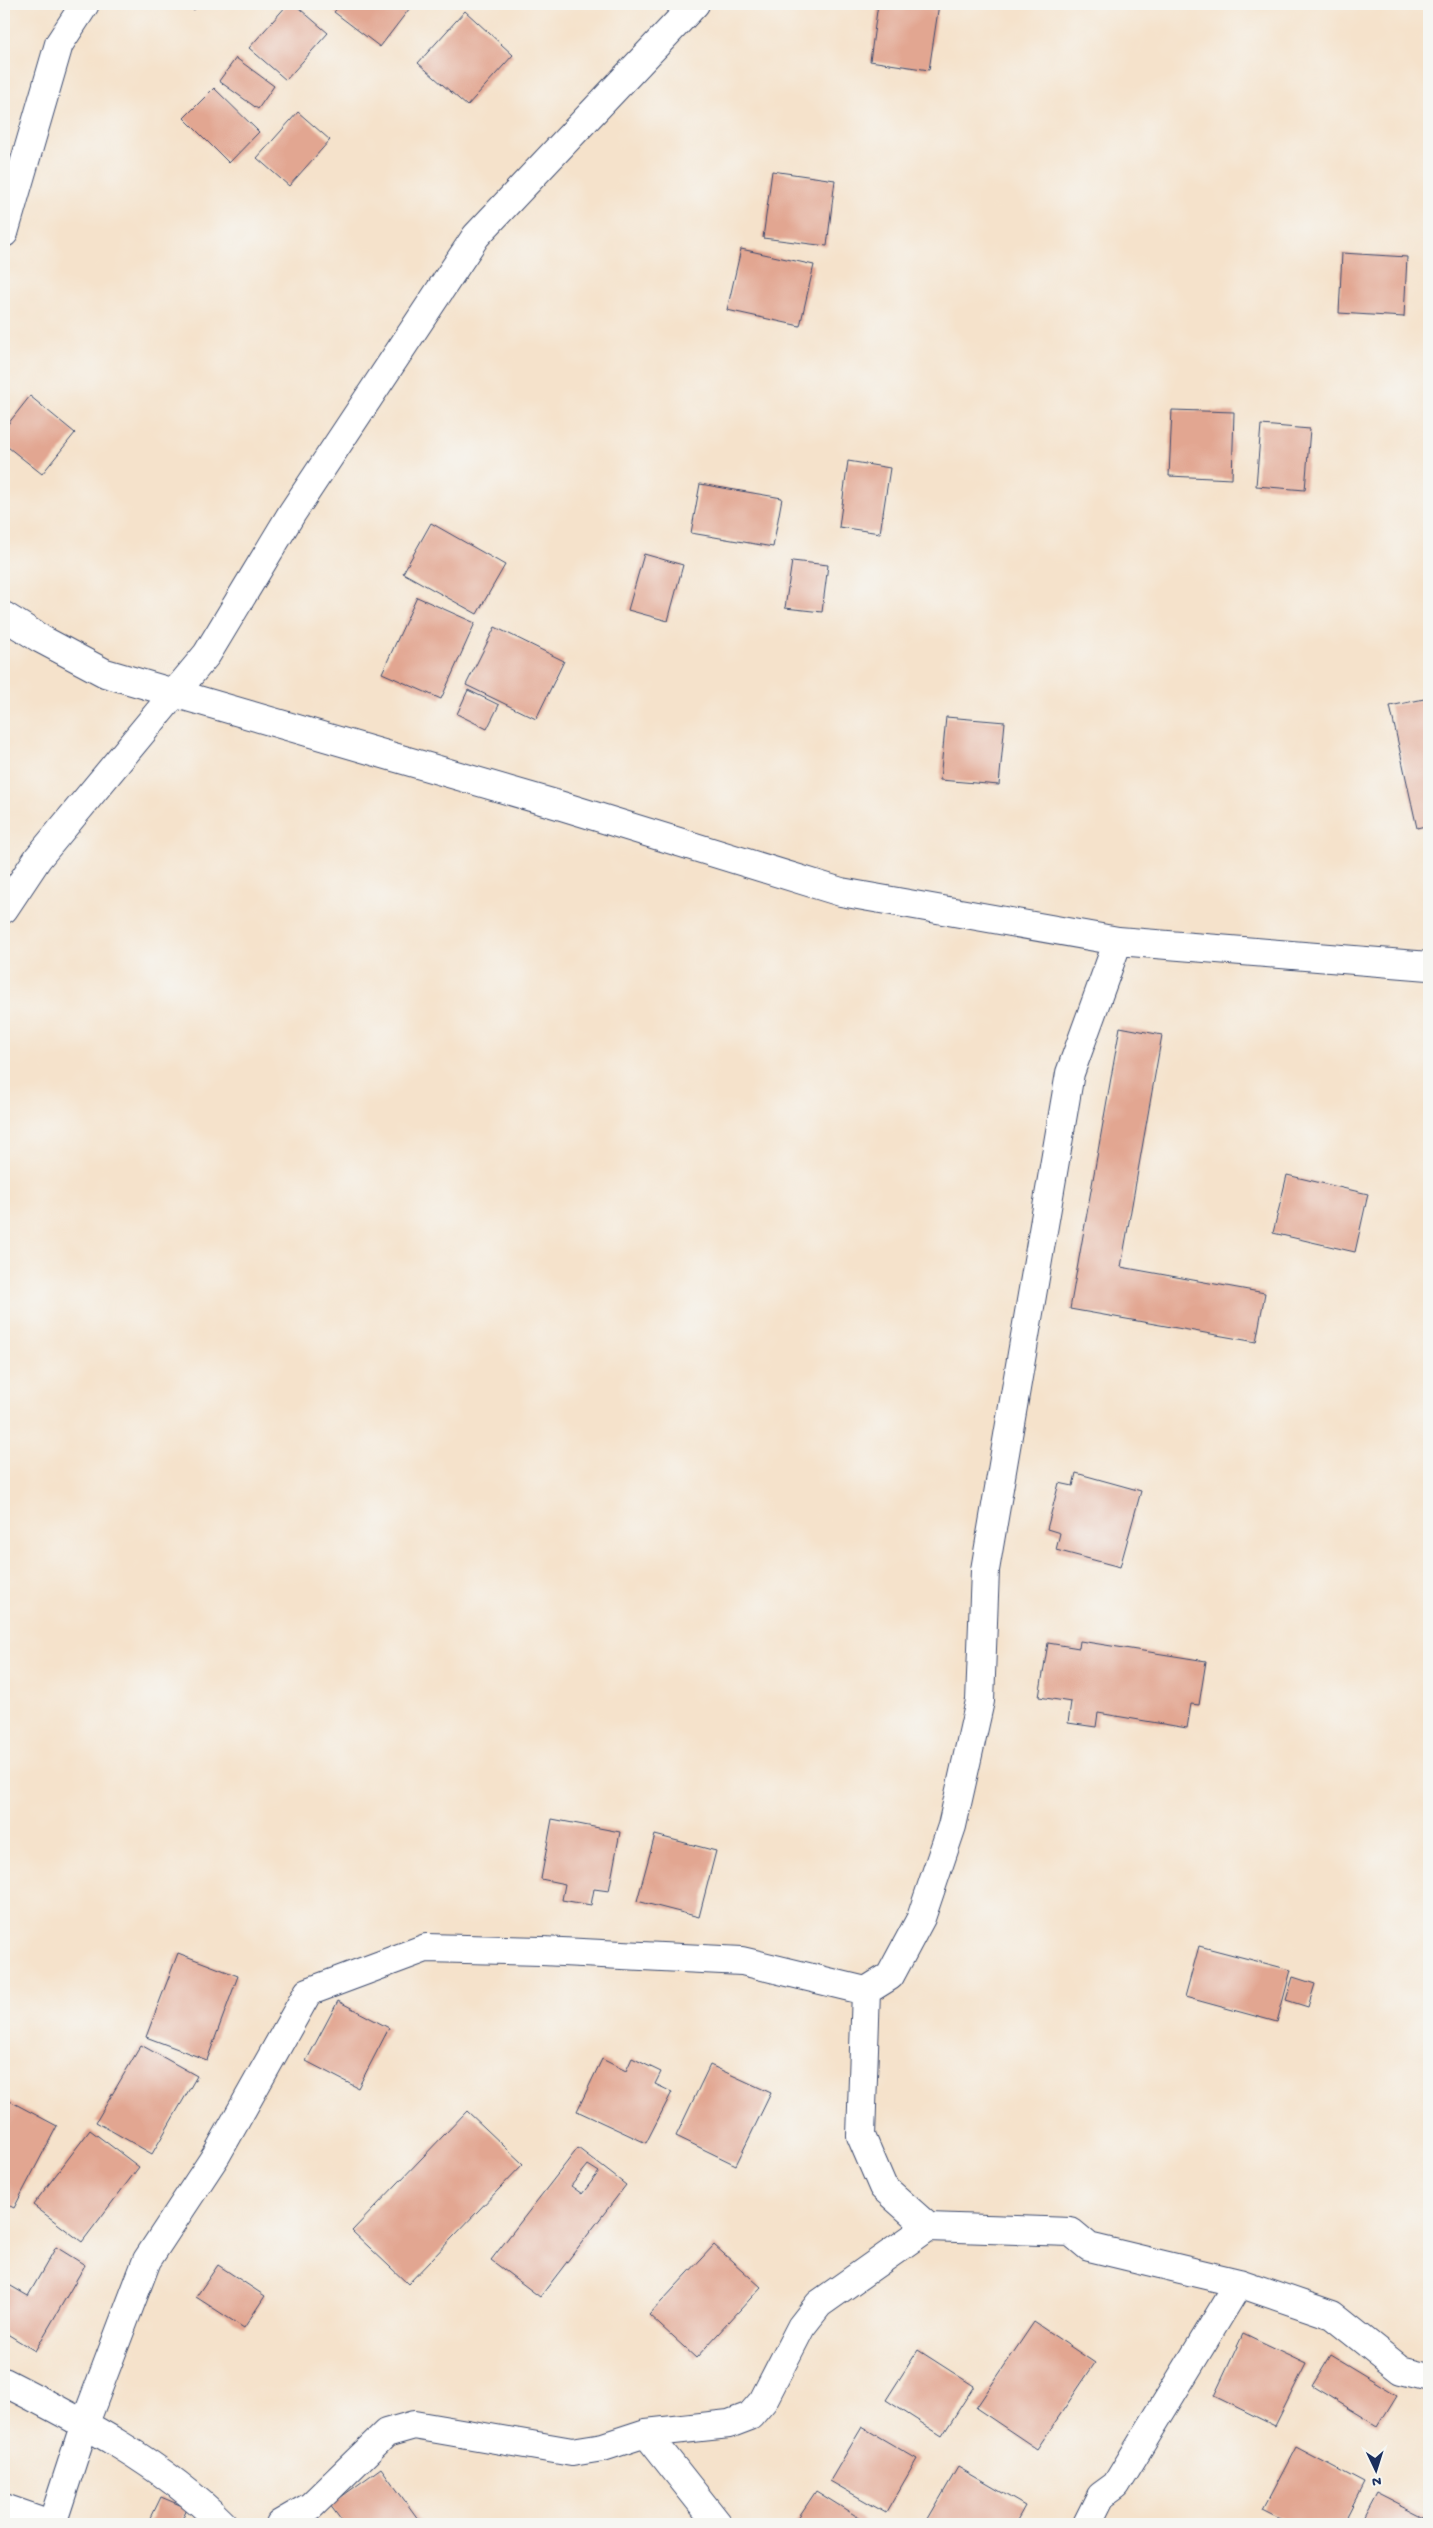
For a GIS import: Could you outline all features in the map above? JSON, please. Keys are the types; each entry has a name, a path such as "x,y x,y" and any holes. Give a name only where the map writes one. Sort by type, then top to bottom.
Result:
{"street":[{"path":"4,233 59,44 85,4"},
{"path":"4,910 38,858 207,654 292,513 476,236 695,4"},
{"path":"4,616 41,639 105,673 562,806 841,892 1118,941 1429,966"},
{"path":"4,2508 51,2524 85,2423 147,2260 217,2154 308,1992 426,1948 542,1951 742,1961 866,1991 890,1976 917,1926 952,1826 980,1701 985,1570 1070,1073 1118,941"},
{"path":"866,1991 861,2136 883,2188 928,2227"},
{"path":"291,2524 386,2433 414,2425 572,2452 603,2447 646,2434 730,2424 750,2416 763,2401 801,2327 819,2304 928,2227 1071,2232 1089,2247 1238,2283 1332,2315 1401,2370 1427,2372"},
{"path":"1087,2524 1101,2496 1116,2485 1238,2283"},
{"path":"4,2382 85,2423 197,2498 223,2524"},
{"path":"646,2434 718,2524"},
{"path":"280,2524 311,2506"}],"building":[{"path":"186,4 199,4 194,10"},
{"path":"288,4 294,4 328,33 286,80 249,48"},
{"path":"341,4 413,4 380,47 334,12"},
{"path":"878,4 939,4 929,70 870,61"},
{"path":"465,11 513,55 467,106 418,63"},
{"path":"236,58 274,86 258,109 219,81"},
{"path":"214,88 259,132 229,163 184,118"},
{"path":"298,112 330,140 289,186 257,158"},
{"path":"772,171 835,180 827,246 763,238"},
{"path":"741,249 814,265 800,326 727,310"},
{"path":"1342,253 1407,257 1404,317 1339,313"},
{"path":"30,396 75,433 42,474 4,444 4,429"},
{"path":"1172,410 1234,412 1232,479 1169,476"},
{"path":"1261,425 1310,429 1305,490 1256,486"},
{"path":"848,461 890,468 880,533 839,527"},
{"path":"700,484 782,498 773,547 691,533"},
{"path":"431,523 505,565 477,614 403,573"},
{"path":"644,554 683,565 668,621 628,610"},
{"path":"792,561 828,565 822,612 785,608"},
{"path":"417,597 475,623 441,699 382,673"},
{"path":"495,627 564,661 536,719 466,685"},
{"path":"468,690 499,705 487,729 457,714"},
{"path":"1429,698 1429,825 1417,828 1390,706"},
{"path":"946,717 1005,722 999,785 940,780"},
{"path":"1120,1027 1162,1035 1121,1267 1265,1293 1256,1342 1070,1309"},
{"path":"1287,1175 1368,1194 1355,1252 1273,1233"},
{"path":"1076,1473 1141,1491 1120,1567 1056,1550 1060,1533 1047,1529 1059,1483 1073,1486"},
{"path":"1080,1641 1206,1661 1199,1705 1191,1704 1187,1728 1098,1713 1096,1727 1068,1723 1071,1702 1039,1697 1048,1643 1079,1648"},
{"path":"552,1819 620,1832 609,1891 594,1889 591,1905 562,1900 565,1884 541,1879"},
{"path":"655,1835 716,1851 699,1917 637,1901"},
{"path":"1199,1946 1291,1970 1277,2022 1185,1997"},
{"path":"178,1953 238,1976 207,2060 146,2037"},
{"path":"1293,1977 1315,1984 1308,2007 1286,2000"},
{"path":"338,2001 389,2028 358,2088 306,2061"},
{"path":"141,2045 197,2076 152,2154 96,2122"},
{"path":"632,2058 661,2072 655,2084 672,2092 646,2143 577,2111 602,2059 626,2071"},
{"path":"710,2065 771,2093 736,2165 676,2136"},
{"path":"4,2098 57,2126 14,2208 4,2203"},
{"path":"467,2111 523,2164 408,2284 352,2231"},
{"path":"90,2130 139,2167 82,2242 33,2205"},
{"path":"578,2148 626,2185 540,2297 491,2260","holes":["588,2165 599,2172 582,2194 571,2186"]},
{"path":"714,2245 761,2287 696,2358 649,2315"},
{"path":"56,2247 85,2265 35,2351 4,2332 4,2282 28,2296"},
{"path":"218,2265 265,2296 244,2328 196,2297"},
{"path":"1034,2322 1095,2363 1037,2449 976,2408"},
{"path":"1243,2334 1306,2364 1275,2426 1214,2396"},
{"path":"918,2350 974,2386 942,2436 886,2400"},
{"path":"1331,2355 1397,2395 1378,2426 1312,2386"},
{"path":"862,2427 917,2459 886,2513 830,2481"},
{"path":"1296,2447 1364,2483 1343,2524 1291,2524 1263,2510"},
{"path":"958,2467 1025,2506 1015,2524 925,2524"},
{"path":"381,2468 421,2523 344,2524 330,2505"},
{"path":"816,2491 869,2524 794,2524"},
{"path":"1376,2492 1429,2519 1429,2524 1359,2524"},
{"path":"161,2497 187,2508 180,2524 148,2524"}]}
